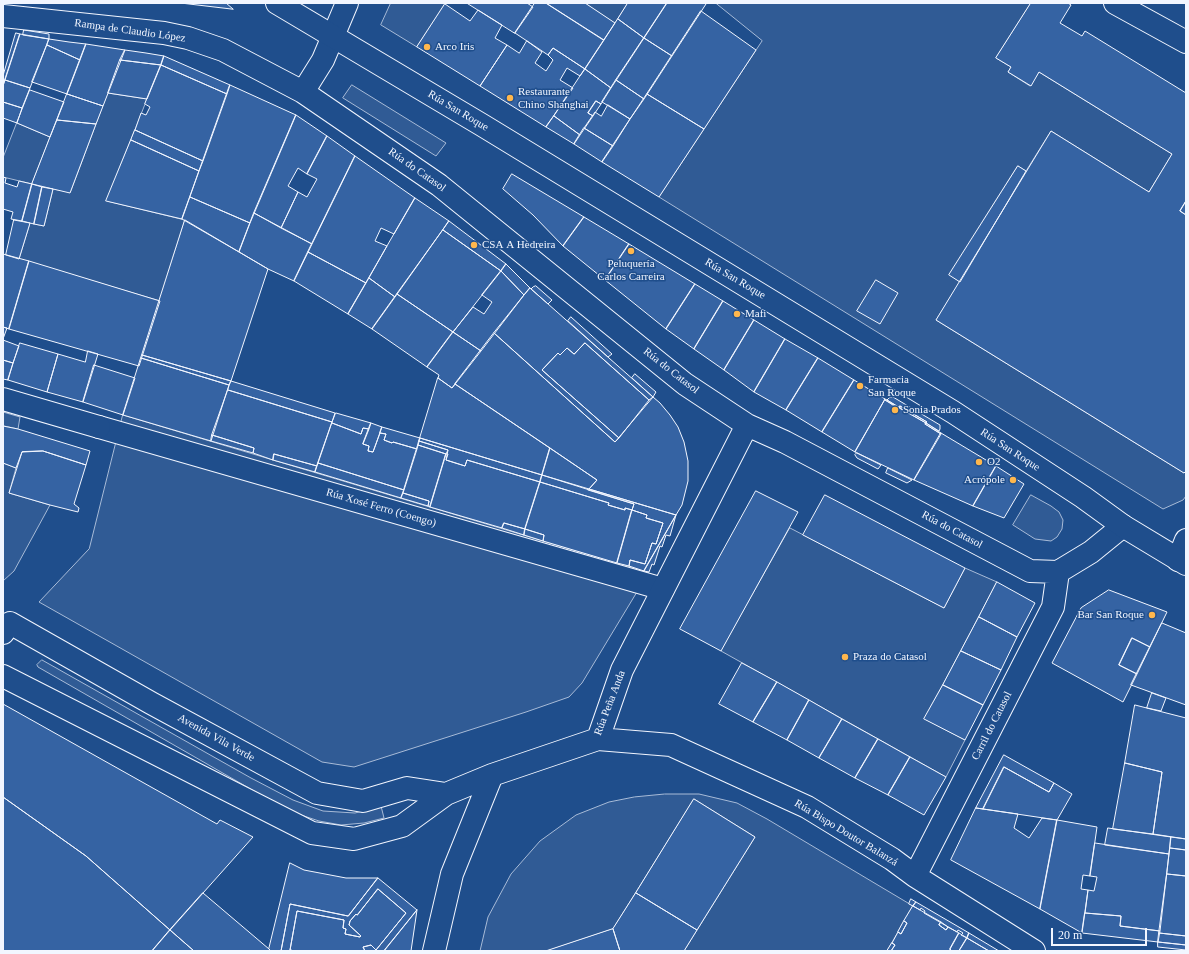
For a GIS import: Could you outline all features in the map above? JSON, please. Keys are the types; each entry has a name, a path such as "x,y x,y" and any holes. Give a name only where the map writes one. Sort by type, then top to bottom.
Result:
{"street":[{"name":"Rúa San Roque","path":"278,3 489,129 953,412 1083,497 1123,526 1183,555"},
{"path":"303,92 323,60 347,3"},
{"path":"1115,3 1186,42"},
{"name":"Rampa de Claudio López","path":"3,16 164,33 188,38 223,50 252,65"},
{"name":"Rúa do Catasol","path":"252,65 303,92 439,185 684,384 747,424 785,442 1030,571 1058,572"},
{"name":"Rúa Xosé Ferro (Coengo)","path":"3,399 663,589"},
{"name":"Rúa Peña Anda","path":"492,775 598,739 622,670 747,424"},
{"path":"1058,572 1091,552 1123,526"},
{"name":"Carril do Catasol","path":"915,876 1053,607 1058,572"},
{"name":"Avenida Vila Verde","path":"3,633 10,623 151,703 317,793 364,800 407,788 446,794"},
{"path":"3,676 312,833 354,839 402,826 446,794 492,775"},
{"name":"Rúa Bispo Doutor Balanzá","path":"598,739 670,745 807,807 892,859 915,876 1034,951"},
{"path":"434,951 452,874 492,775"}],"shaded area":[{"path":"391,3 446,3 417,47 381,25"},
{"path":"585,3 628,3 615,23"},
{"path":"716,3 1031,3 996,58 1011,67 1008,72 1030,86 1039,72 1172,154 1149,192 1051,131 1026,171 1018,166 950,275 960,282 936,320 1184,473 1186,471 1186,496 1183,500 1163,509 659,197 762,41"},
{"path":"352,85 446,143 436,156 343,98"},
{"path":"108,93 147,99 107,201 185,220 160,301 19,259 30,223 44,226 53,189 70,192"},
{"path":"17,123 50,137 32,184 3,177 3,158"},
{"path":"3,412 20,417 18,429 3,427"},
{"path":"123,415 649,572 582,683 569,697 354,767 322,762 39,602 89,549"},
{"path":"3,463 16,468 9,493 50,505 14,571 3,581"},
{"path":"1031,495 1059,512 1063,520 1062,529 1057,537 1051,541 1035,539 1013,525"},
{"name":"Praza do Catasol","path":"790,528 944,608 965,568 997,582 925,719 965,740 946,777 721,651"},
{"path":"42,660 251,778 293,800 323,811 355,813 381,806 384,818 364,823 341,825 319,821 295,813 38,667 37,665"},
{"path":"665,794 699,794 737,803 767,819 913,906 887,951 684,951 755,837 694,799 613,929 547,951 480,951 488,917 511,874 540,841 576,815 609,802 634,797"}],"building":[{"path":"181,3 226,3 233,9"},
{"path":"467,3 527,3 533,7 515,33"},
{"path":"535,3 546,3 604,40 585,69 553,48 548,55 515,33"},
{"path":"546,3 585,3 615,23 604,40"},
{"path":"628,3 667,3 644,38 618,19"},
{"path":"667,3 706,4 672,56 644,38"},
{"path":"1031,3 1068,3 1071,5 1060,23 1082,36 1085,31 1186,93 1186,201 1180,211 1186,215 1186,471 1184,473 936,320 1051,131 1149,192 1172,154 1039,72 1031,86 1008,72 1011,67 996,58"},
{"path":"445,4 470,21 478,10 502,25 495,38 507,45 480,86 417,47"},
{"path":"701,11 756,50 704,129 647,94"},
{"path":"618,19 644,38 611,88 585,69"},
{"path":"24,30 49,34 49,39 23,35"},
{"path":"16,33 20,34 3,86 3,76"},
{"path":"20,34 49,39 30,88 5,80"},
{"path":"644,38 672,56 644,99 616,80"},
{"path":"49,39 86,44 80,60 47,45"},
{"path":"527,41 542,52 535,63 546,71 553,60 548,55 553,48 585,69 580,76 567,68 560,80 573,88 546,127 480,86 507,45 519,53"},
{"path":"86,44 125,50 103,106 67,94"},
{"path":"47,45 80,60 67,94 32,82"},
{"path":"125,50 164,56 161,65 120,60"},
{"path":"164,56 230,85 227,94 161,65"},
{"path":"120,60 161,65 147,99 108,93"},
{"path":"161,65 227,94 203,161 135,130 141,113 146,115 150,107 145,104"},
{"path":"585,69 611,88 601,104 596,101 588,113 593,116 580,135 554,116"},
{"path":"5,80 30,88 22,108 3,102 3,86"},
{"path":"616,80 644,99 630,119 602,102"},
{"path":"230,85 296,115 250,223 190,197"},
{"path":"30,90 64,102 50,137 17,123"},
{"path":"67,94 103,106 96,124 57,120"},
{"path":"647,94 704,129 659,197 602,162"},
{"path":"596,101 601,104 593,116 588,113"},
{"path":"3,102 22,108 17,123 3,118"},
{"path":"608,105 630,119 613,146 584,128 595,112 601,116"},
{"path":"296,115 327,136 307,174 298,168 288,186 298,192 281,228 254,213"},
{"path":"554,116 580,135 574,144 546,127"},
{"path":"57,120 96,124 70,193 32,184"},
{"path":"584,128 613,146 602,162 574,144"},
{"path":"135,130 203,161 199,171 131,140"},
{"path":"327,136 355,156 312,244 281,228 298,192 307,197 317,179 307,174"},
{"path":"131,140 199,171 182,219 106,201"},
{"path":"355,156 415,198 394,234 381,228 375,241 387,246 366,283 308,252"},
{"path":"1018,166 1026,171 960,282 949,275"},
{"path":"512,174 584,217 563,246 533,215 503,189"},
{"path":"3,177 6,178 5,183 17,187 19,181 32,184 22,221 11,219 13,212 3,209"},
{"path":"32,184 42,187 34,224 22,221"},
{"path":"42,187 53,189 44,226 34,224"},
{"path":"190,197 250,223 239,252 182,219"},
{"path":"415,198 449,221 395,297 369,278"},
{"path":"1186,201 1186,215 1180,211"},
{"path":"254,213 312,244 294,281 268,269 239,252"},
{"path":"584,217 629,244 605,280 563,246"},
{"path":"14,220 30,223 19,259 6,255"},
{"path":"185,220 268,269 231,381 142,355"},
{"path":"449,221 506,264 501,271 443,230"},
{"path":"443,230 501,271 453,332 397,294"},
{"path":"629,244 695,284 666,329 605,280"},
{"path":"308,252 366,283 348,314 294,281"},
{"path":"3,254 29,261 9,329 3,327"},
{"path":"29,261 160,301 139,366 9,329"},
{"path":"506,264 530,288 524,295 501,271"},
{"path":"501,271 524,295 481,351 453,332 473,307 484,314 492,302 482,295"},
{"path":"369,278 395,297 372,329 348,314"},
{"path":"876,280 898,293 880,324 857,311"},
{"path":"695,284 723,301 694,349 666,329"},
{"path":"536,286 552,300 548,304 531,289"},
{"path":"530,288 653,397 649,400 585,343 574,354 567,348 560,355 558,353 542,370 619,438 615,442 494,333"},
{"path":"397,294 453,332 427,367 372,329"},
{"path":"723,301 754,320 724,370 694,349"},
{"path":"571,317 612,354 608,357 568,321"},
{"path":"754,320 785,339 754,392 724,370"},
{"path":"3,327 7,328 3,339"},
{"path":"453,332 481,351 452,388 438,378 439,375 427,367"},
{"path":"494,333 615,442 653,397 660,403 678,427 684,442 688,461 688,481 682,505 676,515 589,489 597,480 455,384"},
{"path":"785,339 818,358 786,410 754,392"},
{"path":"3,340 19,346 13,363 3,360"},
{"path":"20,343 58,354 47,392 8,380"},
{"path":"585,343 649,400 619,438 542,370 558,353 560,355 567,348 574,354"},
{"path":"88,351 98,354 83,402 47,392 58,354 85,362"},
{"path":"142,355 231,381 229,385 141,358"},
{"path":"141,358 229,385 211,441 123,415"},
{"path":"818,358 854,380 822,432 786,410"},
{"path":"3,360 13,363 8,380 3,379"},
{"path":"94,365 135,378 123,415 83,402"},
{"path":"635,374 656,392 653,397 632,378"},
{"path":"438,378 452,388 455,384 550,448 542,475 420,438"},
{"path":"854,380 885,399 855,452 822,432"},
{"path":"231,381 335,413 332,422 228,390"},
{"path":"228,390 332,422 317,466 274,454 273,460 253,453 254,448 212,435"},
{"path":"893,397 940,425 939,431 926,423 927,422 887,400"},
{"path":"885,399 900,408 899,409"},
{"path":"885,400 926,423 925,424 941,434 914,480 855,452"},
{"path":"900,406 927,422 926,423 900,408"},
{"path":"336,413 371,423 369,429 363,428 361,434 332,423"},
{"path":"332,423 361,434 363,428 369,429 363,444 369,446 368,451 373,452 380,433 386,434 384,440 417,449 404,490 318,463"},
{"path":"371,423 382,427 373,452 368,451 369,446 363,444"},
{"path":"926,423 941,433 941,434 925,424"},
{"path":"3,426 18,429 90,451 86,465 43,451 22,452 16,468 3,463"},
{"path":"382,427 420,438 417,449 384,440 386,434 380,433"},
{"path":"941,433 996,466 973,506 914,480"},
{"path":"212,435 254,448 253,453 211,441"},
{"path":"420,438 542,475 540,482 467,460 465,466 446,460 448,450 419,441"},
{"path":"419,441 448,450 446,454 418,445"},
{"path":"418,445 446,454 430,507 428,506 429,501 403,493"},
{"path":"550,448 597,480 589,489 542,475"},
{"path":"43,451 86,465 74,504 79,508 78,512 9,493 22,452"},
{"path":"857,453 881,465 878,469 857,458 855,455"},
{"path":"274,454 317,466 315,472 273,460"},
{"path":"446,454 448,454 446,460 465,466 467,460 540,482 525,529 504,523 502,528 430,507"},
{"path":"318,463 404,490 401,498 315,472"},
{"path":"996,466 1024,484 1004,518 973,506"},
{"path":"888,468 912,480 907,483 886,473"},
{"path":"542,475 634,504 632,510 625,508 625,510 608,505 609,503 540,482"},
{"path":"540,482 609,503 608,505 625,510 625,508 632,510 617,563 543,541 544,535 525,529"},
{"path":"589,489 676,515 644,571 629,566 630,560 645,564 652,543 656,544 663,523 646,518 647,515 632,510 634,504 588,490"},
{"path":"756,491 798,512 721,651 680,629"},
{"path":"403,493 429,501 428,506 401,498"},
{"path":"825,495 965,568 944,608 803,535"},
{"path":"632,510 647,515 646,518 663,523 656,544 652,543 645,564 630,560 629,566 617,563"},
{"path":"676,515 670,536 666,535 662,547 660,546 654,565 652,564 649,572 644,571"},
{"path":"504,523 525,529 524,535 502,528"},
{"path":"525,529 544,535 543,541 524,535"},
{"path":"997,582 1035,603 1017,637 979,617"},
{"path":"1109,590 1167,612 1150,647 1132,638 1119,665 1137,674 1123,702 1052,663 1081,608"},
{"path":"979,617 1017,637 1001,670 961,651"},
{"path":"1162,623 1186,633 1186,705 1131,685"},
{"path":"1132,638 1150,647 1137,674 1119,665"},
{"path":"961,651 1001,670 983,705 943,685"},
{"path":"742,663 777,682 753,722 719,704"},
{"path":"777,682 809,700 787,740 753,722"},
{"path":"943,685 983,705 965,740 924,719"},
{"path":"1152,693 1166,698 1161,711 1147,708"},
{"path":"809,700 842,719 819,758 787,740"},
{"path":"3,704 217,824 220,820 253,837 170,930 86,856 3,797"},
{"path":"1135,705 1186,718 1186,839 1153,834 1162,772 1125,763"},
{"path":"842,719 878,739 855,778 819,758"},
{"path":"878,739 910,757 888,795 855,778"},
{"path":"1004,755 1054,783 1049,792 1004,767 983,809 976,808"},
{"path":"910,757 946,777 924,815 888,795"},
{"path":"1125,763 1162,772 1153,834 1113,829"},
{"path":"1004,767 1049,792 1054,783 1072,794 1057,820 983,809"},
{"path":"3,797 86,856 170,930 152,951 3,951"},
{"path":"694,799 755,837 697,930 636,893"},
{"path":"976,808 1018,814 1014,828 1029,838 1042,818 1057,820 1040,909 951,860"},
{"path":"1057,820 1097,827 1090,876 1083,875 1081,889 1088,890 1082,933 1040,909"},
{"path":"1108,828 1171,837 1169,854 1105,845"},
{"path":"1171,837 1186,839 1186,850 1170,848"},
{"path":"1095,843 1169,854 1160,931 1120,926 1121,916 1085,913 1088,890 1094,891 1097,877 1090,876"},
{"path":"1170,848 1186,850 1186,876 1167,874"},
{"path":"290,863 304,870 346,878 378,878 348,916 290,904 281,951 271,951 269,949"},
{"path":"1167,874 1186,876 1186,936 1159,933"},
{"path":"378,878 417,910 384,951 365,951 363,947 371,945 376,950 406,913 378,889 357,915 356,914 350,921 349,925 361,936 360,937 345,934 346,929 343,928 344,920 297,911 290,950 295,951 281,951 290,904 348,916"},
{"path":"378,889 406,913 376,950 371,945 363,947 365,951 290,950 297,911 344,920 343,928 346,929 345,934 360,937 361,936 349,925 350,921 356,914 357,915"},
{"path":"203,893 271,951 194,951 170,930"},
{"path":"636,893 697,930 684,951 620,951 613,929"},
{"path":"911,899 916,902 913,906 909,904"},
{"path":"916,902 969,933 967,938 961,935 963,933 958,930 957,932 924,913 925,911 921,908 920,910 913,906"},
{"path":"913,906 941,922 939,925 946,930 948,927 959,933 949,951 891,951 895,945 892,943 898,932 901,934 907,923 904,921"},
{"path":"417,910 411,951 384,951"},
{"path":"1085,913 1121,916 1120,926 1160,931 1158,942 1082,933"},
{"path":"904,921 907,923 901,934 898,932"},
{"path":"941,922 948,927 946,930 939,925"},
{"path":"613,929 620,951 546,951"},
{"path":"170,930 194,951 152,951"},
{"path":"959,933 967,938 959,951 952,951 950,949"},
{"path":"969,933 999,951 989,951 967,938"},
{"path":"1159,933 1186,936 1186,945 1158,942"},
{"path":"967,938 989,951 959,951"},
{"path":"1158,942 1186,945 1186,950 1158,947"},
{"path":"892,943 895,945 891,951 887,951"}],"place":[{"name":"Arco Iris","path":"427,47"},
{"name":"Restaurante Chino Shanghai","path":"510,98"},
{"name":"CSA A Hedreira","path":"474,245"},
{"name":"Peluquería Carlos Carreira","path":"631,251"},
{"name":"Mafi","path":"737,314"},
{"name":"Farmacia San Roque","path":"860,386"},
{"name":"Sonia Prados","path":"895,410"},
{"name":"O2","path":"979,462"},
{"name":"Acrópole","path":"1013,480"},
{"name":"Bar San Roque","path":"1152,615"},
{"name":"Praza do Catasol","path":"845,657"}]}
